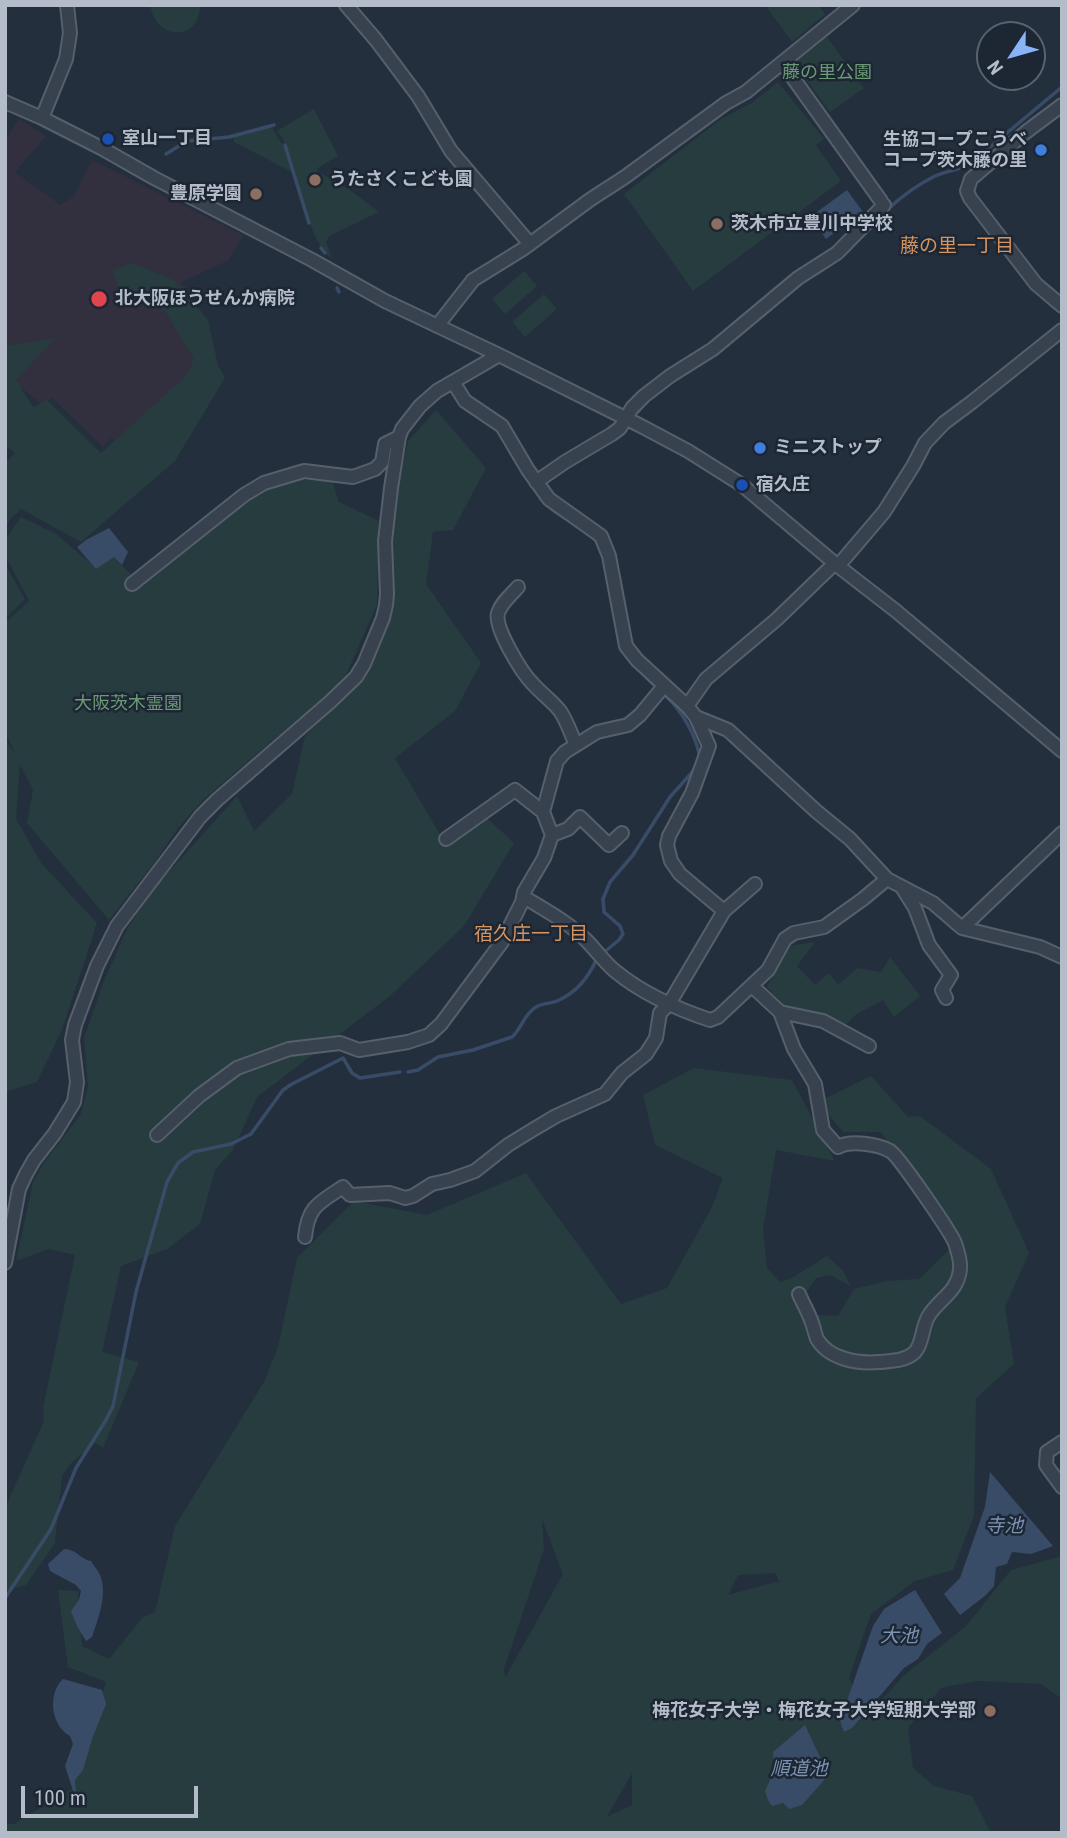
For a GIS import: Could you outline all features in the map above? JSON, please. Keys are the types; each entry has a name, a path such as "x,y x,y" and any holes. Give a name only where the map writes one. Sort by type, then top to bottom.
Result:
{"street":[{"path":"42,118 66,59 70,33 67,5"},
{"path":"346,5 418,96 451,151 530,244"},
{"path":"437,326 473,281 530,244 726,103 746,92 853,5"},
{"path":"536,482 620,428 632,408 657,385 713,349 788,285 837,253 882,203 783,64"},
{"path":"5,102 103,149 312,260 385,302 499,355 688,451 742,485 1062,751"},
{"path":"1062,105 971,179 967,191 1036,284 1062,306"},
{"path":"687,705 706,679 777,619 836,564 884,512 925,443 944,423 1062,330"},
{"path":"5,1263 19,1189 34,1160 74,1102 77,1082 72,1040 75,1025 97,966 117,926 200,817 350,684 364,664 386,605 385,541 398,437 408,420 437,391 499,355"},
{"path":"453,382 465,401 502,426 549,499 601,536 609,556 626,646 696,717 709,746 692,793 667,845 671,861 680,874 723,911"},
{"path":"132,584 244,495 264,483 304,471 353,477 375,469 382,463 386,444 398,437"},
{"path":"518,587 503,604 498,623 516,660 533,684 551,700 562,715 576,745"},
{"path":"543,812 557,761 565,752 597,732 628,725 664,686"},
{"path":"696,717 728,730 850,839 887,879 933,903 962,929 1041,947 1062,957"},
{"path":"157,1135 199,1096 237,1068 289,1049 340,1043 359,1049 408,1042 429,1035 441,1024 502,942 524,892 544,858 552,835 543,812 516,790 446,839"},
{"path":"552,835 568,829 580,817 609,845 622,833"},
{"path":"962,929 1062,833"},
{"path":"524,897 581,936 618,973 664,1003 710,1020 718,1017 768,970 785,939 794,933 824,927 887,879"},
{"path":"305,1237 309,1214 343,1187 350,1195 390,1193 405,1198 413,1196 432,1184 475,1171 508,1145 556,1116 606,1094 622,1073 646,1054 659,1031 660,1013 669,1004 723,911 755,884"},
{"path":"902,888 915,908 929,945 951,975 942,990 946,998"},
{"path":"752,986 780,1012 823,1021 869,1046"},
{"path":"780,1012 793,1049 815,1084 823,1130 838,1147 851,1142 891,1151 909,1173 954,1241 960,1268 948,1296 927,1318 915,1351 896,1360 874,1362 841,1359 830,1353 817,1339 799,1294"},
{"path":"1062,1442 1047,1452 1046,1465 1062,1487"}],"shaded area":[{"name":"北大阪ほうせんか病院","path":"19,119 46,136 15,172 60,205 73,197 92,160 243,235 229,260 181,282 202,316 217,365 125,447 111,438 103,447 52,398 42,405 22,388 5,388 5,141"}],"green space":[{"path":"150,5 200,5 194,25 178,32 161,26 154,18"},
{"path":"765,5 818,5 825,14 792,42"},
{"name":"藤の里公園","path":"827,37 864,88 830,112 798,69 798,60"},
{"path":"778,82 824,139 816,145 841,181 693,291 624,194 721,119 752,103"},
{"path":"314,109 338,156 317,171 350,190 379,212 329,236 326,242 332,258 324,251 310,224 290,156 277,131"},
{"path":"272,127 284,147 292,172 234,142 233,137"},
{"path":"132,263 174,280 208,320 218,365 225,378 175,461 81,542 21,509 5,525 5,464 15,453 5,445 5,346 55,338 16,380 33,407 47,400 101,453 187,375 194,359 165,311 119,288 112,270"},
{"path":"524,271 537,286 505,314 492,299"},
{"path":"544,294 557,309 525,337 512,322"},
{"path":"436,410 486,468 453,530 433,532 426,584 481,663 455,711 395,758 445,843 485,816 514,843 464,926 390,996 257,1097 233,1150 215,1170 200,1224 167,1249 121,1266 102,1352 139,1362 103,1448 95,1443 71,1463 62,1476 55,1543 26,1585 7,1590 5,1594 5,1508 44,1421 43,1408 75,1255 49,1249 16,1261 33,1182 43,1164 81,1114 88,1086 84,1038 103,983 127,929 149,894 237,796 254,831 292,794 305,736 358,686 392,605 391,515 408,441"},
{"name":"大阪茨木霊園","path":"288,479 332,481 339,502 379,521 377,605 346,675 204,799 178,828 109,920 27,823 33,790 20,764 16,819 42,864 97,923 62,1030 37,1082 5,1092 5,740 16,754 5,733 5,623 29,601 5,555 5,540 21,517 55,533 96,568 114,557 139,583 250,499"},
{"path":"5,564 25,599 5,619"},
{"path":"815,942 797,966 815,985 829,973 838,985 857,968 881,972 890,957 920,996 894,1017 883,1000 855,1015 843,1028 787,1011 767,987 788,946"},
{"path":"694,1068 792,1080 835,1161 776,1150 763,1229 767,1268 780,1282 790,1279 827,1256 843,1271 851,1286 830,1275 816,1278 805,1294 816,1315 838,1316 854,1289 887,1281 919,1279 957,1242 881,1132 843,1132 818,1102 871,1076 908,1117 920,1116 991,1169 1029,1253 1005,1307 1014,1364 976,1398 974,1516 953,1570 915,1581 871,1614 849,1678 869,1715 903,1676 965,1627 1011,1570 1062,1556 1062,1699 1041,1684 977,1681 941,1688 908,1728 913,1768 934,1786 972,1796 991,1833 5,1833 5,1824 14,1824 72,1789 106,1682 68,1667 58,1590 78,1591 82,1646 109,1659 143,1617 155,1612 175,1526 264,1382 278,1347 297,1258 354,1201 427,1215 526,1173 621,1304 667,1288 712,1207 723,1178 655,1145 643,1095","holes":["542,1519 563,1574 505,1678 504,1669 544,1549","776,1573 779,1583 728,1595 738,1575","632,1773 632,1805 608,1816"]}],"water":[{"path":"847,190 863,212 826,239 810,217"},
{"path":"109,528 128,552 122,565 114,557 96,569 77,547"},
{"name":"寺池","path":"990,1472 1053,1546 1031,1554 1012,1552 1007,1564 996,1567 994,1586 960,1615 944,1594 960,1578 985,1507"},
{"path":"64,1549 91,1561 102,1582 103,1598 99,1614 92,1637 86,1641 71,1611 79,1600 81,1591 76,1585 50,1571 48,1564"},
{"name":"大池","path":"915,1590 942,1633 927,1644 918,1659 904,1668 852,1728 844,1732 840,1721 873,1626 884,1609"},
{"path":"63,1679 102,1690 106,1704 83,1770 75,1780 77,1803 65,1766 73,1744 55,1718 53,1709 55,1693"},
{"name":"順道池","path":"805,1725 826,1770 826,1778 802,1805 789,1809 783,1803 772,1806 765,1791 774,1771 773,1752"}],"waterway":[{"path":"888,209 929,179 972,162 1062,87"},
{"path":"166,154 187,141 229,137 274,125"},
{"path":"285,145 309,223"},
{"path":"819,272 844,255 876,222"},
{"path":"321,248 325,253"},
{"path":"337,288 339,292"},
{"path":"682,375 711,357"},
{"path":"638,412 648,400"},
{"path":"540,498 599,545"},
{"path":"614,614 620,646 631,662"},
{"path":"639,670 657,688"},
{"path":"665,695 688,724 700,759"},
{"path":"603,953 623,934 620,926 604,912 603,899 610,882 633,855 670,797 695,769"},
{"path":"408,1072 418,1070 438,1057 473,1050 512,1037 532,1010 564,998 576,989 586,978 597,958"},
{"path":"5,1598 51,1529 76,1468 113,1406 136,1292 167,1182 178,1163 193,1152 231,1144 251,1134 283,1090 343,1058 352,1073 360,1078 400,1072"}],"place":[{"name":"室山一丁目","path":"108,139"},
{"name":"生協コープこうべ コープ茨木藤の里","path":"1041,150"},
{"name":"うたさくこども園","path":"315,180"},
{"name":"豊原学園","path":"256,194"},
{"name":"茨木市立豊川中学校","path":"717,224"},
{"name":"北大阪ほうせんか病院","path":"99,299"},
{"name":"ミニストップ","path":"760,448"},
{"name":"宿久庄","path":"742,485"},
{"name":"梅花女子大学・梅花女子大学短期大学部","path":"990,1711"}],"district":[{"name":"藤の里一丁目","path":"957,247"},
{"name":"宿久庄一丁目","path":"531,935"}]}
